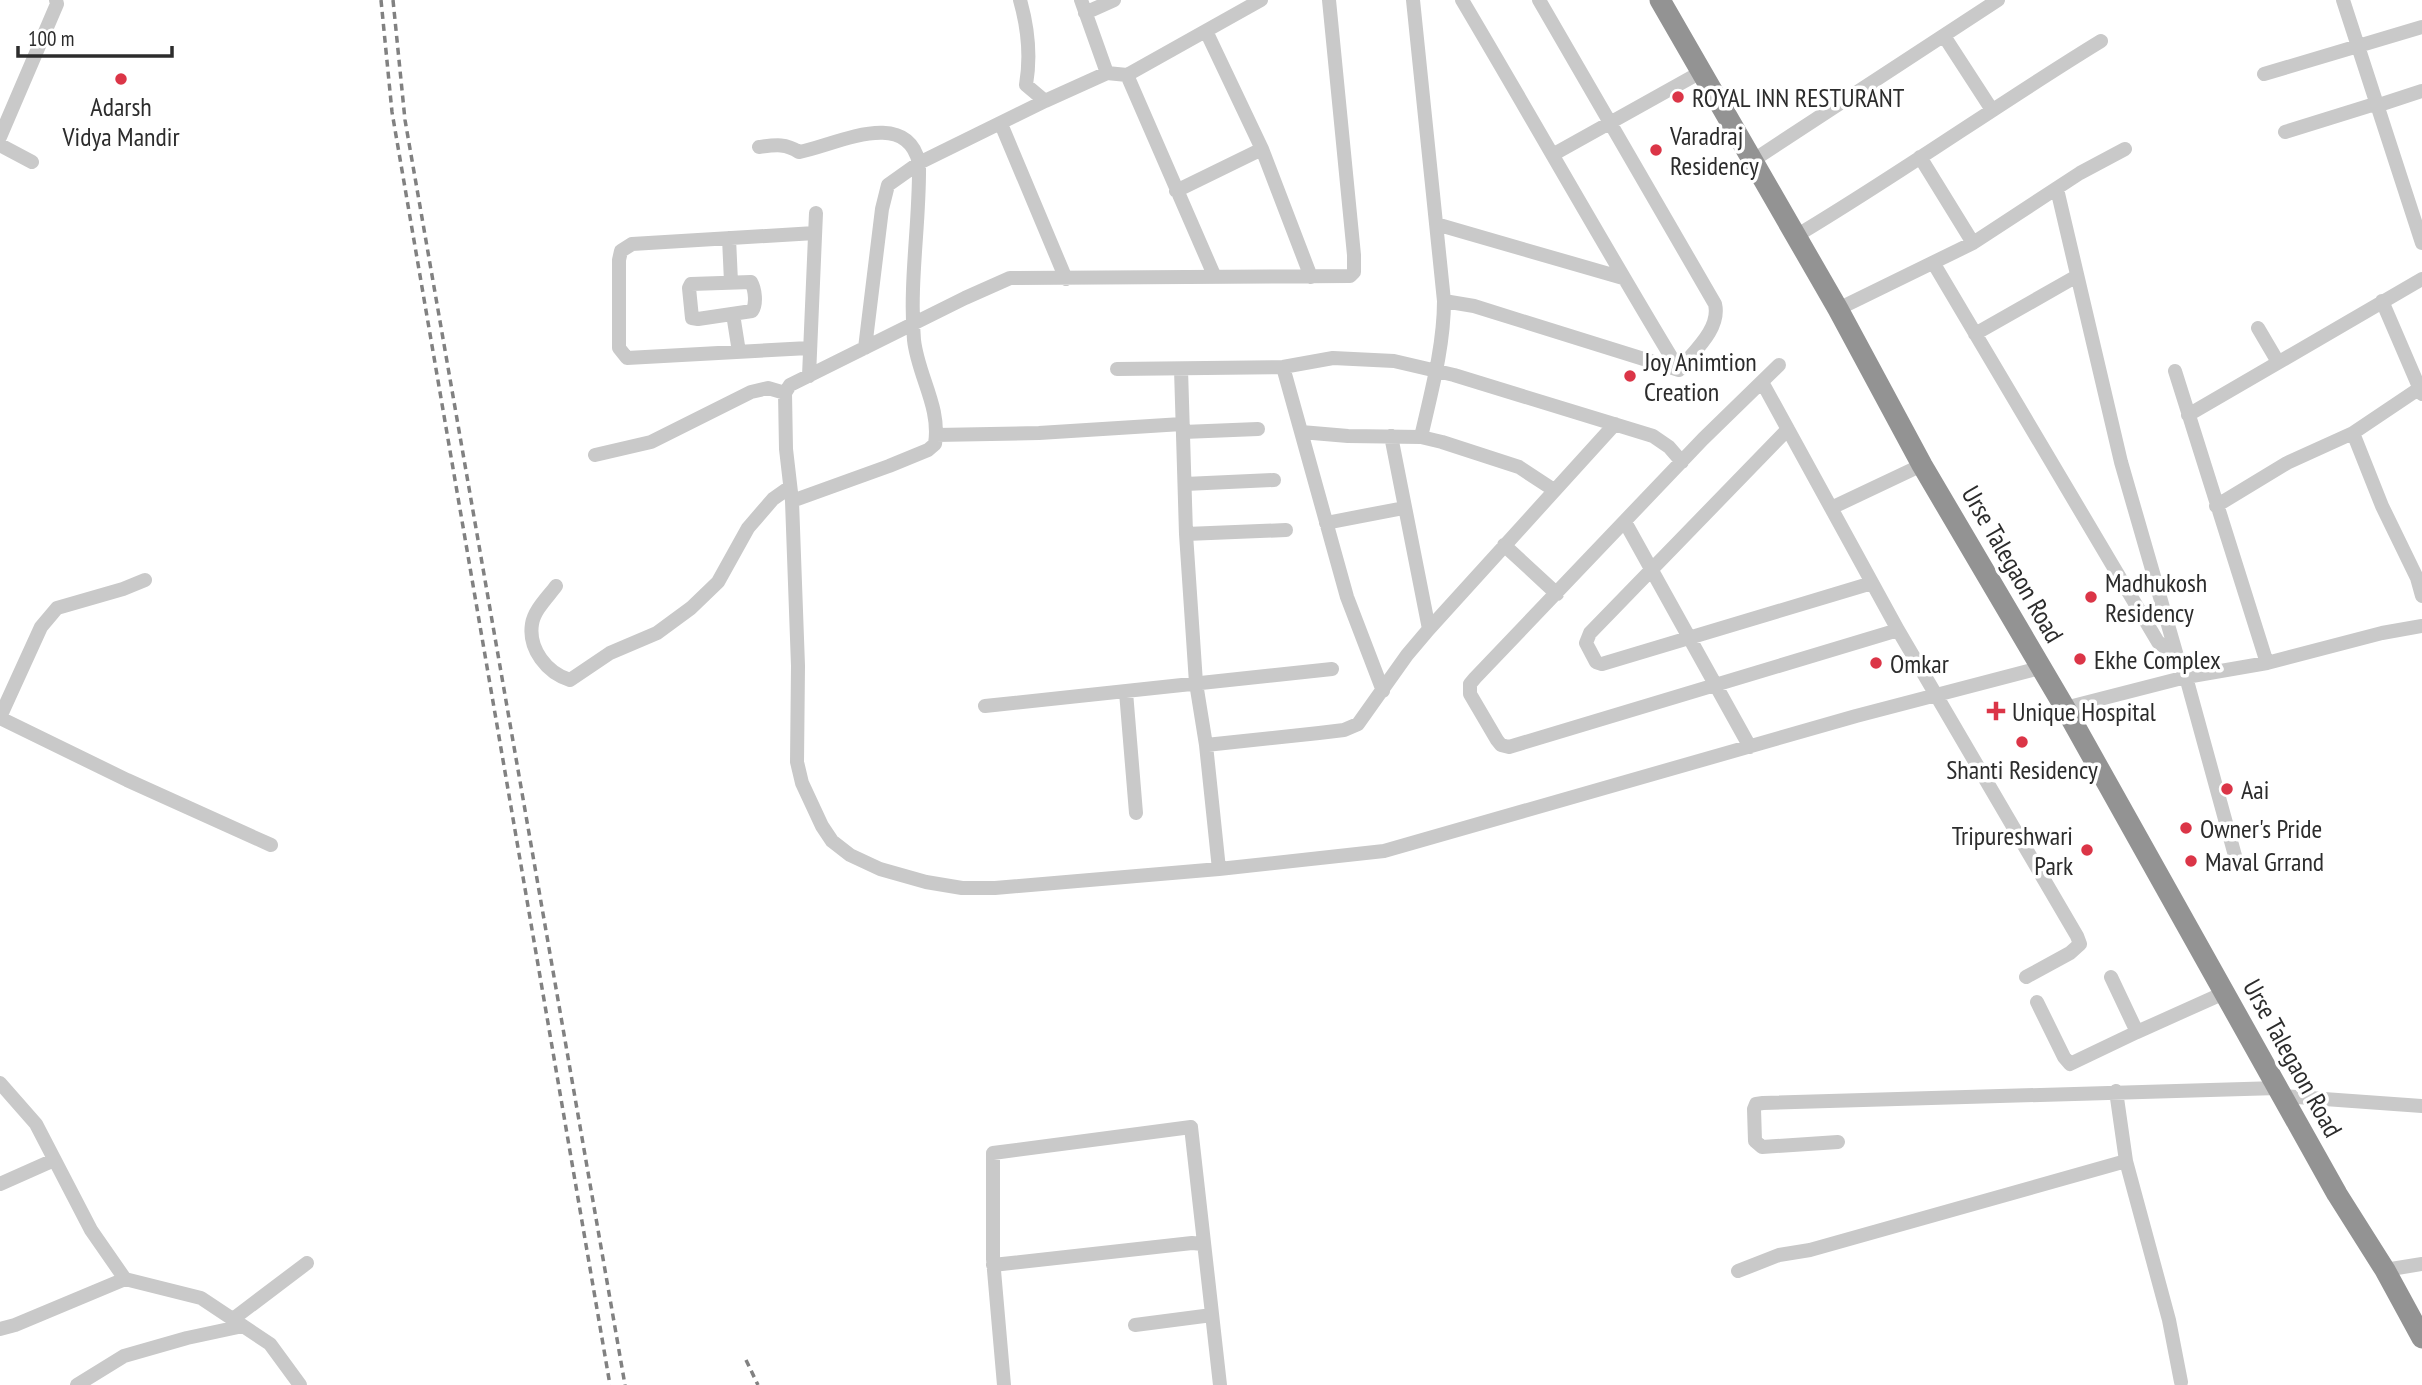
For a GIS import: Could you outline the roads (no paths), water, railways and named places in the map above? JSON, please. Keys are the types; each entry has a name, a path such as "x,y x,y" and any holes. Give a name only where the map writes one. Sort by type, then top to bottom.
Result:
{"highway":[{"name":"Urse Talegaon Road","path":"1660,0 1838,309 1922,465 2065,708 2337,1194 2385,1270 2422,1338"}],"street":[{"path":"0,137 57,4 56,0"},
{"path":"1020,0 1026,21 1030,63 1026,85 1045,101"},
{"path":"1107,73 1083,7 1114,0"},
{"path":"865,348 885,192 895,178 919,163 1107,73 1127,75 1261,0"},
{"path":"1329,0 1346,166 1354,272 1350,276 1010,278 790,385 785,393 798,666 797,762 810,804 832,841 850,855 880,869 962,888 995,888 1219,869 1384,851 2040,668"},
{"path":"1413,0 1444,301 1435,370 1420,437"},
{"path":"1462,0 1679,370"},
{"path":"1539,0 1715,304 1715,324 1679,370"},
{"path":"1752,161 1998,0"},
{"path":"2343,0 2422,243"},
{"path":"2264,74 2422,27"},
{"path":"1206,31 1262,149 1311,276"},
{"path":"1944,36 1992,110"},
{"path":"1796,236 2101,41"},
{"path":"1554,154 1701,72"},
{"path":"1127,75 1214,275"},
{"path":"2285,132 2422,91"},
{"path":"1001,124 1066,279"},
{"path":"555,586 532,624 533,639 541,660 570,680 610,653 657,634 691,608 718,582 748,528 773,499 928,450 935,444 929,392 915,344 913,324 919,163 917,153 902,138 887,133 863,133 799,152 781,145 759,147"},
{"path":"0,145 32,162"},
{"path":"1176,191 1262,149"},
{"path":"1838,309 1973,243 2125,149"},
{"path":"1920,157 1973,243"},
{"path":"2057,189 2121,462 2177,656 2186,677 2237,863"},
{"path":"809,376 816,213"},
{"path":"1436,224 1623,278"},
{"path":"809,348 627,358 619,348 619,260 621,251 632,244 815,233"},
{"path":"729,238 731,282"},
{"path":"1934,264 2158,642 2177,656"},
{"path":"1975,334 2077,276"},
{"path":"2188,415 2422,279"},
{"path":"751,282 755,306 752,311 733,314 692,318 689,288 691,284 751,282"},
{"path":"1444,301 1475,306 1679,370"},
{"path":"2216,506 2287,463 2353,433 2421,391 2382,301"},
{"path":"733,314 739,352"},
{"path":"2258,328 2278,362"},
{"path":"1117,369 1283,368 1333,358 1394,361 1435,370 1653,436 1669,447 1682,462"},
{"path":"1779,365 1682,462 1470,684 1470,694 1501,745 1509,747 1898,631"},
{"path":"1283,368 1347,597 1383,691"},
{"path":"1181,369 1186,534 1196,684 1206,745 1219,869"},
{"path":"2175,371 2267,663"},
{"path":"1762,382 1898,631 2080,944 2070,953 2026,977"},
{"path":"595,455 651,442 751,392 768,388 785,393"},
{"path":"1206,745 1344,730 1359,724 1407,655 1429,629 1615,424"},
{"path":"936,435 1183,428 1258,429"},
{"path":"1788,429 1590,633 1586,643 1596,662 1602,664 1872,583"},
{"path":"1301,432 1420,437 1519,467 1554,490"},
{"path":"2353,433 2382,506 2417,578 2422,596"},
{"path":"1391,436 1429,629"},
{"path":"1831,508 1922,465"},
{"path":"1185,485 1274,480"},
{"path":"1326,523 1404,508"},
{"path":"1625,522 1750,747"},
{"path":"1186,534 1286,530"},
{"path":"1504,545 1557,594"},
{"path":"145,580 57,608 41,627 0,718 127,780 271,845"},
{"path":"2065,708 2186,677 2267,663 2382,633 2422,626"},
{"path":"985,706 1332,669"},
{"path":"1126,692 1136,813"},
{"path":"2111,977 2137,1032"},
{"path":"2037,1002 2070,1064 2224,993"},
{"path":"0,1083 6,1099 36,1124 91,1230 125,1279"},
{"path":"2116,1091 2126,1161 2169,1320 2181,1382"},
{"path":"1838,1142 1762,1147 1755,1141 1756,1104 2116,1091 2280,1092 2422,1106"},
{"path":"1004,1385 993,1265 993,1153 1191,1127 1220,1385"},
{"path":"0,1184 54,1160"},
{"path":"1738,1271 1779,1255 1810,1250 2126,1161"},
{"path":"993,1265 1203,1244"},
{"path":"77,1385 124,1356 238,1322 307,1263"},
{"path":"2385,1270 2422,1264"},
{"path":"0,1329 125,1279 201,1298 270,1344 300,1385"},
{"path":"1135,1325 1212,1315"}],"railway":[{"path":"381,0 392,112 610,1385"},
{"path":"393,0 405,120 625,1385"},
{"path":"746,1360 758,1385"}],"place":[{"name":"Adarsh Vidya Mandir","path":"121,79"},
{"name":"ROYAL INN RESTURANT","path":"1678,97"},
{"name":"Varadraj Residency","path":"1656,150"},
{"name":"Joy Animtion Creation","path":"1630,376"},
{"name":"Madhukosh Residency","path":"2091,597"},
{"name":"Ekhe Complex","path":"2080,659"},
{"name":"Omkar","path":"1876,663"},
{"name":"Unique Hospital","path":"1996,711"},
{"name":"Shanti Residency","path":"2022,742"},
{"name":"Aai","path":"2227,789"},
{"name":"Owner's Pride","path":"2186,828"},
{"name":"Tripureshwari Park","path":"2087,850"},
{"name":"Maval Grrand","path":"2191,861"}]}
